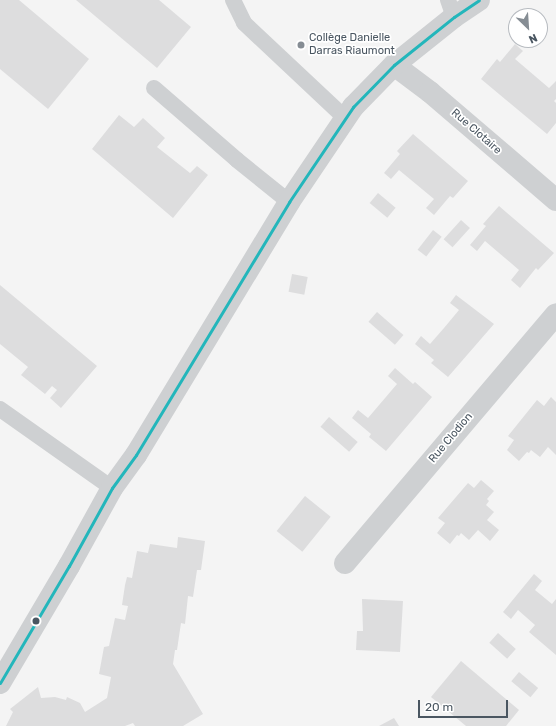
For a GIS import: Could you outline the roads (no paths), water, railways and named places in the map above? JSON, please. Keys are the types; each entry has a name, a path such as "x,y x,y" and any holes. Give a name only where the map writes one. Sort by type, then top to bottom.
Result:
{"street":[{"path":"0,683 69,566 112,488 136,455 290,202 353,107 451,8 479,0"},
{"name":"Rue Clotaire","path":"394,65 430,92 556,200"},
{"name":"Rue Clodion","path":"345,563 556,314"}],"lane":[{"path":"233,0 244,23 346,118"},
{"path":"154,88 237,160 290,202"},
{"path":"0,409 112,488"}],"place":[{"name":"Collège Danielle Darras Riaumont","path":"301,45"}]}
